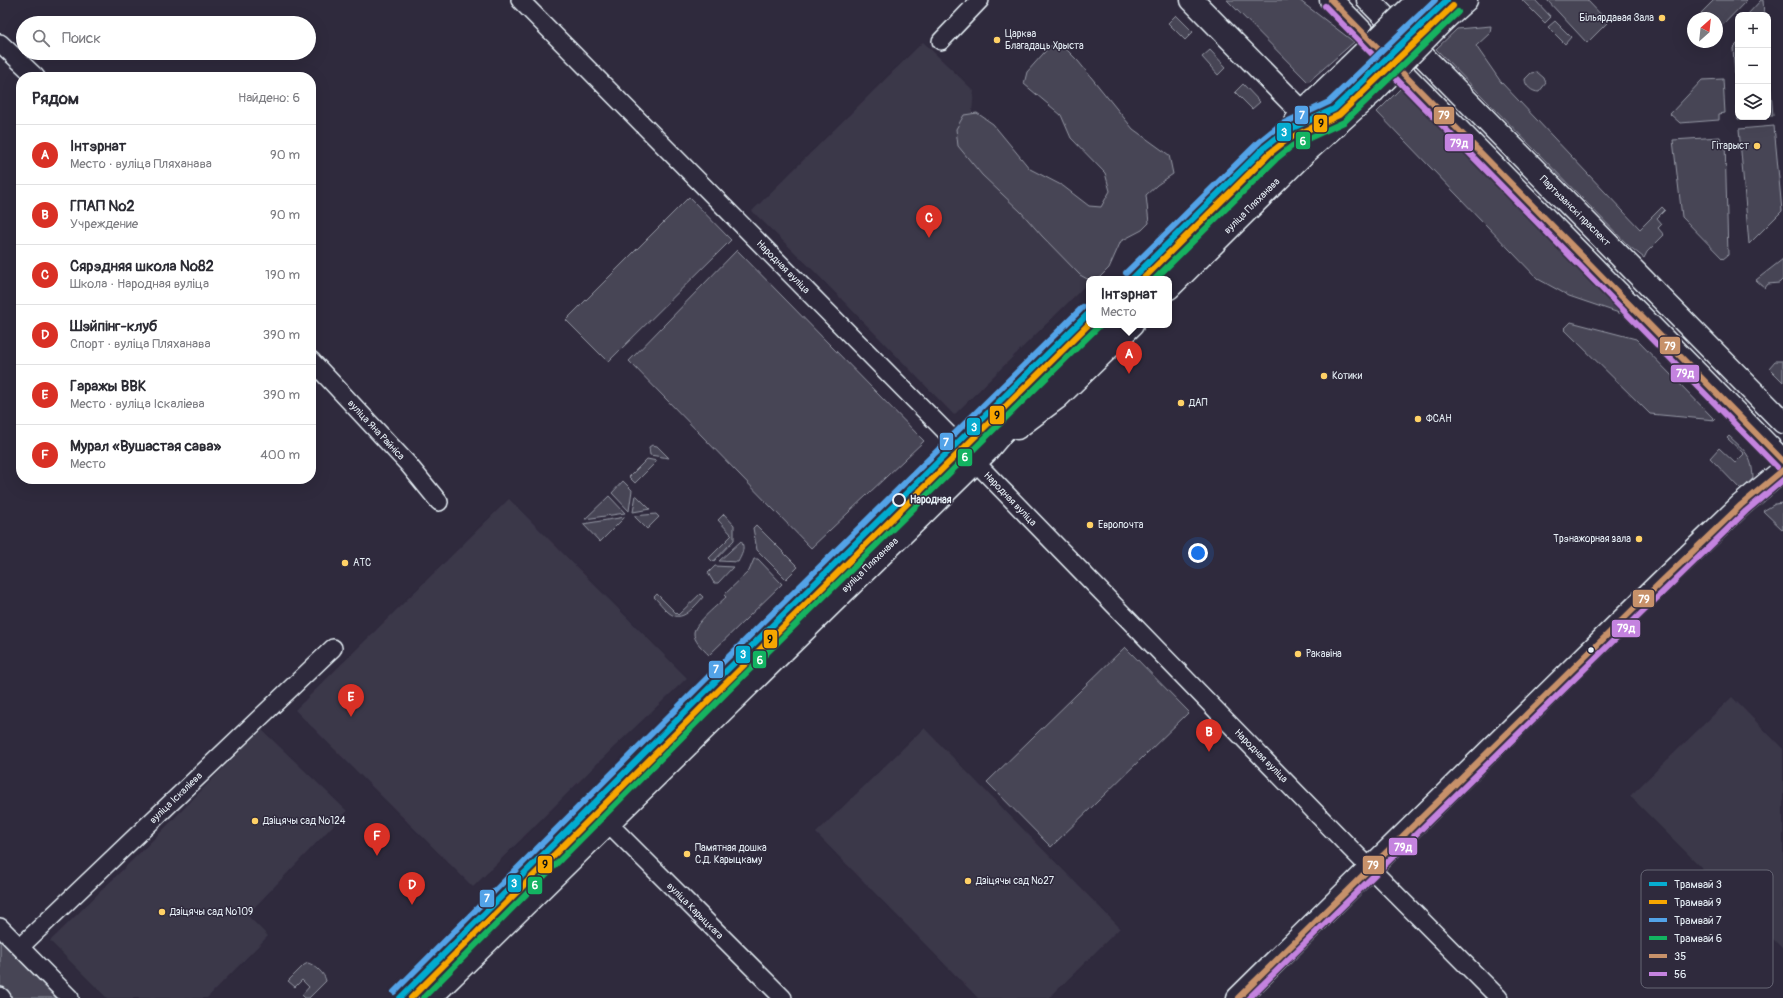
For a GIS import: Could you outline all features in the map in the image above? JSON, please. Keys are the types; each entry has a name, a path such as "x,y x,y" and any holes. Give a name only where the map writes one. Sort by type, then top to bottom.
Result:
{"main road":[{"path":"1192,0 1302,112 1314,120 1336,126"},
{"path":"1322,0 1354,23"},
{"path":"1331,0 1783,461"},
{"name":"Партызанскі праспект","path":"1368,0 1783,422"},
{"name":"вуліца Пляханава","path":"1153,276 1269,162 1302,112 1418,0"},
{"name":"вуліца Пляханава","path":"1172,285 1304,153 1373,92 1446,18 1466,0"},
{"name":"вуліца Пляханава","path":"430,998 980,457 1042,385 1101,328"},
{"name":"вуліца Пляханава","path":"980,457 1057,398 1129,328"},
{"path":"1238,998 1659,584 1741,505 1783,470"}],"street":[{"name":"Народная вуліца","path":"520,0 980,457 1370,868 1499,998"},
{"path":"941,41 980,0"},
{"path":"0,43 16,58"},
{"path":"18,60 31,72"},
{"name":"вуліца Яна Райніса","path":"316,365 408,464 439,502"},
{"name":"вуліца Іскаліева","path":"20,947 333,648"},
{"name":"вуліца Карыцкага","path":"608,823 783,998"},
{"path":"0,927 70,998"}],"shaded area":[{"path":"1227,0 1299,0 1354,42 1308,82"},
{"path":"1522,0 1535,0 1551,17 1545,23"},
{"path":"1547,0 1587,0 1608,22 1587,43"},
{"path":"1714,0 1747,0 1723,25 1723,12 1702,12"},
{"path":"1761,0 1763,0 1764,12 1750,12"},
{"path":"1176,15 1193,32 1185,40 1168,23"},
{"path":"1555,21 1571,37 1565,44 1548,27"},
{"path":"1491,26 1490,33 1476,46 1501,82 1640,229 1662,207 1665,210 1657,218 1662,224 1658,228 1664,235 1647,252 1644,258 1629,246 1436,49 1457,29"},
{"path":"923,42 974,91 970,133 1087,276 1086,285 954,415 815,272 752,211"},
{"path":"1050,46 1066,49 1078,61 1133,129 1169,155 1173,174 1146,195 1149,223 1142,230 1121,241 1109,268 1101,276 1086,276 1086,278 1080,275 1021,212 982,175 958,146 956,129 964,115 977,113 993,124 1030,169 1063,186 1089,206 1101,207 1110,191 1105,173 1071,138 1061,115 1024,84 1027,72"},
{"path":"1735,46 1735,76 1733,48"},
{"path":"1210,50 1226,67 1218,75 1202,57"},
{"path":"1537,72 1544,78 1546,83 1539,92 1529,88 1525,79 1531,73"},
{"path":"1723,79 1725,113 1719,114 1719,120 1680,123 1670,114 1702,80"},
{"path":"1243,84 1260,102 1252,109 1235,92"},
{"path":"1401,88 1622,314 1569,296 1538,279 1377,112"},
{"path":"1771,93 1773,116 1771,116"},
{"path":"1774,126 1782,211 1749,244 1739,129"},
{"path":"1720,137 1721,143 1725,141 1728,255 1723,259 1682,217 1673,140"},
{"path":"689,197 731,240 608,362 566,320"},
{"path":"737,250 924,441 811,548 629,361"},
{"path":"1783,259 1783,279 1779,283 1768,284 1765,288 1756,280"},
{"path":"1571,322 1636,339 1715,420 1650,414 1564,329"},
{"path":"1775,361 1783,361 1783,382 1769,368"},
{"path":"1729,436 1747,454 1751,464 1753,478 1742,491 1710,458 1719,448 1735,463 1744,454 1727,438"},
{"path":"652,445 657,446 669,458 650,455 649,447"},
{"path":"647,459 657,461 635,483 629,477"},
{"path":"623,481 632,490 629,511 612,493"},
{"path":"636,495 650,509 633,512"},
{"path":"609,496 625,513 585,519"},
{"path":"509,499 687,678 614,747 473,887 295,710"},
{"path":"1783,503 1783,530 1763,511 1775,504"},
{"path":"656,514 659,517 647,529 634,516"},
{"path":"724,514 734,525 734,540 713,562 709,558 732,535 718,520"},
{"path":"625,517 600,542 583,524"},
{"path":"756,525 798,567 786,579 757,550 753,528"},
{"path":"741,541 743,549 742,555 738,562 719,561"},
{"path":"754,559 758,559 782,584 709,655 695,639 694,632 703,618 726,597 724,595 749,571"},
{"path":"715,566 733,567 718,583 714,583 708,573"},
{"path":"657,594 678,615 700,594 703,597 686,614 675,616 667,611 654,597"},
{"path":"1125,647 1189,712 1051,847 987,782"},
{"path":"1732,697 1783,749 1783,949 1773,939 1773,870 1704,870 1630,796"},
{"name":"Дзіцячы сад №27","path":"924,728 1120,928 1049,998 978,998 816,833"},
{"path":"261,729 347,811 247,915 268,936 207,998 107,998 50,941 162,831"},
{"path":"0,940 57,998 12,998 0,986"},
{"path":"308,963 319,970 326,981 309,998 305,998 302,995 309,987 302,980 295,987 288,981"}],"tram line":[{"name":"7","path":"1126,273 1260,141 1280,125 1329,102 1435,0"},
{"name":"3","path":"1135,276 1265,147 1284,132 1334,109 1447,0"},
{"name":"9","path":"1146,276 1270,153 1288,139 1339,115 1453,6"},
{"name":"6","path":"1158,276 1276,159 1292,146 1344,122 1458,12"},
{"name":"7","path":"394,992 712,673 1083,307"},
{"name":"3","path":"400,998 718,679 1086,316"},
{"name":"9","path":"411,998 724,685 1086,327"},
{"name":"6","path":"423,998 729,690 1097,328"}],"transit line":[{"name":"79","path":"1331,0 1783,461"},
{"name":"79д","path":"1325,6 1777,467"},
{"name":"79","path":"1238,998 1659,584 1741,505 1783,470"},
{"name":"79д","path":"1249,998 1746,511 1783,480"}],"place":[{"name":"Більярдавая Зала","path":"1662,18"},
{"name":"Царква Благадаць Хрыста","path":"997,40"},
{"name":"Гітарыст","path":"1757,146"},
{"name":"Сярэдняя школа №82","path":"929,238"},
{"name":"Інтэрнат","path":"1129,374"},
{"name":"Котики","path":"1324,376"},
{"name":"ДАП","path":"1181,403"},
{"name":"ФСАН","path":"1418,419"},
{"name":"Народная","path":"899,500"},
{"name":"Европочта","path":"1090,525"},
{"name":"Трэнажорная зала","path":"1639,539"},
{"name":"АТС","path":"345,563"},
{"name":"Ракавіна","path":"1298,654"},
{"name":"Гаражы ВВК","path":"351,717"},
{"name":"ГПАП №2","path":"1209,752"},
{"name":"Дзіцячы сад №124","path":"255,821"},
{"name":"Памятная дошка С.Д. Карыцкаму","path":"687,854"},
{"name":"Мурал «Вушастая сава»","path":"377,856"},
{"name":"Дзіцячы сад №27","path":"968,881"},
{"name":"Шэйпінг-клуб","path":"412,905"},
{"name":"Дзіцячы сад №109","path":"162,912"}]}
